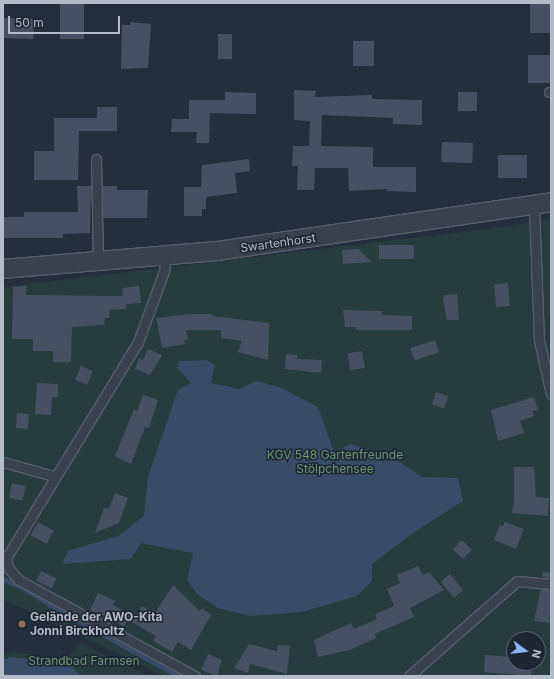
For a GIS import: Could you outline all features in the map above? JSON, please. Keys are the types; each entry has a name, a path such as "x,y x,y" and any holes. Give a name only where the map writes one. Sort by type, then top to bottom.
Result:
{"street":[{"name":"Swartenhorst","path":"3,268 217,251 542,203"}],"lane":[{"path":"96,159 98,261"},
{"path":"542,203 539,340 551,394"},
{"path":"166,255 164,271 138,342 54,476 10,548 6,558 9,570 19,580 196,676"},
{"path":"3,462 54,476"},
{"path":"409,676 517,581 551,584"}],"green space":[{"name":"KGV 548 Gartenfreunde Stölpchensee","path":"551,218 551,676 165,676 3,599 3,287 504,227"},
{"name":"Strandbad Farmsen","path":"80,643 149,676 3,676 3,655 14,652 66,659"}],"water":[{"path":"206,360 215,365 211,383 239,389 257,381 279,387 318,407 334,452 351,444 400,462 422,477 458,478 463,501 416,531 372,564 372,581 357,596 302,612 250,616 218,608 196,593 187,580 193,553 141,543 131,559 62,564 68,551 118,536 144,516 148,476 178,390 191,383 177,368 179,361"},
{"path":"11,657 69,664 81,676 3,676 3,660"}],"building":[{"path":"60,3 84,3 84,39 60,39"},
{"path":"530,4 551,4 551,33 530,33"},
{"path":"3,18 34,19 33,39 3,38"},
{"path":"130,22 151,24 148,68 121,69 122,25 130,25"},
{"path":"218,34 232,34 232,59 218,59"},
{"path":"353,41 374,41 374,66 353,66"},
{"path":"528,55 550,55 550,83 528,83"},
{"path":"294,90 316,91 315,97 372,95 372,99 422,100 422,125 393,124 393,118 322,115 321,146 373,147 373,167 416,167 416,192 387,191 387,189 349,191 348,168 315,168 314,190 297,190 298,166 292,166 293,146 309,146 310,121 294,120"},
{"path":"225,92 256,93 256,114 210,113 209,143 196,143 197,132 171,132 172,119 189,119 189,100 225,100"},
{"path":"458,92 477,92 477,111 458,111"},
{"path":"97,107 117,107 117,131 79,131 78,180 34,180 34,151 54,151 54,118 97,118"},
{"path":"442,142 473,143 472,163 441,162"},
{"path":"498,155 527,155 527,178 498,178"},
{"path":"249,159 250,171 235,173 237,193 206,197 206,209 202,209 202,216 184,216 184,187 201,187 202,165"},
{"path":"77,186 91,186 90,233 63,234 63,238 3,238 3,217 24,217 24,212 78,212"},
{"path":"103,186 117,186 117,190 148,190 147,218 103,218"},
{"path":"379,245 414,245 414,259 379,259"},
{"path":"358,249 372,262 343,264 342,250"},
{"path":"508,283 510,306 496,307 494,284"},
{"path":"26,286 26,295 123,296 122,288 139,286 141,303 126,304 126,309 110,310 109,318 105,318 104,325 72,327 71,362 53,362 53,351 33,351 33,339 12,339 13,287"},
{"path":"457,294 459,320 447,320 443,299 445,295"},
{"path":"343,310 382,311 382,315 412,316 412,330 356,330 356,327 345,327"},
{"path":"189,314 212,314 213,316 269,323 268,360 238,352 242,341 221,338 221,330 186,330 188,340 184,340 185,344 162,348 156,318"},
{"path":"435,340 439,352 414,360 410,348"},
{"path":"148,349 162,355 150,375 135,369 139,358 143,360"},
{"path":"362,351 365,368 350,370 347,354"},
{"path":"286,354 297,355 297,359 322,360 321,373 285,369"},
{"path":"81,366 93,371 87,385 75,380"},
{"path":"37,383 58,384 58,397 52,397 51,415 35,414"},
{"path":"436,392 448,396 444,408 432,404"},
{"path":"143,395 158,400 149,428 145,427 131,464 115,456 134,409 137,411"},
{"path":"534,397 538,410 532,411 534,416 520,421 524,433 498,441 491,410"},
{"path":"17,413 29,414 28,429 16,428"},
{"path":"514,467 534,467 536,497 549,498 548,516 512,513 514,502"},
{"path":"12,483 26,486 23,501 9,498"},
{"path":"115,493 128,498 119,523 95,533 104,508 109,509"},
{"path":"38,522 54,531 46,544 31,535"},
{"path":"505,522 524,529 516,549 494,540 500,525 503,526"},
{"path":"462,540 472,550 463,559 453,549"},
{"path":"418,566 423,575 429,572 444,590 410,608 414,617 375,634 376,638 350,650 318,657 314,640 351,623 354,629 377,619 375,614 394,606 387,589 400,583 397,575"},
{"path":"41,571 56,578 52,588 36,581"},
{"path":"543,572 551,573 550,578 542,577"},
{"path":"450,574 463,590 454,598 441,582"},
{"path":"173,585 200,611 202,608 211,615 191,650 178,642 172,652 153,641 156,636 132,622 142,606 155,613"},
{"path":"541,589 551,590 551,623 534,621"},
{"path":"98,593 115,601 113,605 131,615 124,626 90,610"},
{"path":"249,644 277,651 278,645 290,646 287,674 250,664 248,673 234,668"},
{"path":"208,654 222,660 217,676 201,670"},
{"path":"485,655 506,656 506,671 532,671 531,676 484,672"}],"waterway":[{"path":"3,579 22,587 54,607 179,676"}],"place":[{"name":"Gelände der AWO-Kita Jonni Birckholtz","path":"22,624"}]}
